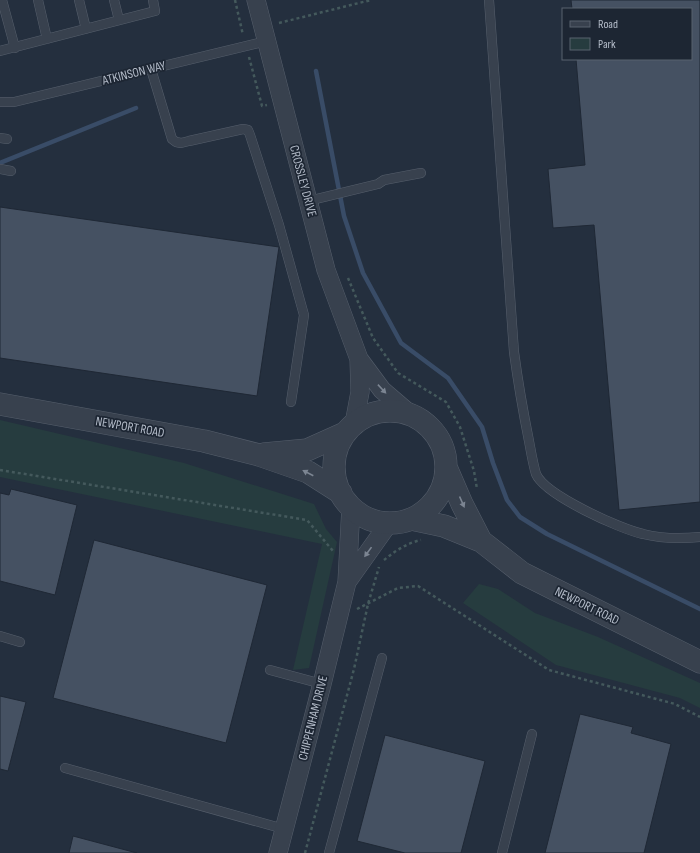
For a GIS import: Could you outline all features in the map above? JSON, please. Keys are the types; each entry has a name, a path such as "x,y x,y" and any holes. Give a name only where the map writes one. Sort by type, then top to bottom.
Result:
{"street":[{"name":"CROSSLEY DRIVE","path":"256,0 273,35 308,201 326,270 359,359 382,390 410,414"},
{"name":"CROSSLEY DRIVE","path":"350,429 360,392 359,359"},
{"name":"NEWPORT ROAD","path":"0,404 204,441 259,455 308,472 346,500"},
{"path":"381,411 396,411 410,414 425,422 436,435 444,450 446,467 444,483 437,498 425,511 411,519 389,523 375,521 362,515 346,500 336,478 334,463 338,447 350,429 367,416 381,411"},
{"name":"NEWPORT ROAD","path":"259,455 307,450 350,429"},
{"name":"NEWPORT ROAD","path":"446,467 462,504 481,540"},
{"name":"CHIPPENHAM DRIVE","path":"278,853 347,582 346,500"},
{"name":"NEWPORT ROAD","path":"411,519 444,526 481,540 522,574 700,662"},
{"name":"CHIPPENHAM DRIVE","path":"347,582 389,523"}],"lane":[{"path":"2,0 15,48"},
{"path":"38,0 47,39"},
{"path":"79,0 86,29"},
{"path":"114,0 119,20"},
{"path":"0,51 155,11 152,0"},
{"path":"489,0 514,352 522,406 537,475 549,488 568,501 600,518 642,534 676,539 700,536"},
{"name":"ATKINSON WAY","path":"0,102 14,102 151,69 273,35"},
{"path":"151,69 167,128 172,139 176,142 181,143 243,128 248,130 279,225 304,315 291,402"},
{"path":"0,169 11,171"},
{"path":"308,201 378,184 384,180 421,173"},
{"path":"0,636 20,642"},
{"path":"329,853 382,658"},
{"path":"270,670 322,684"},
{"path":"502,853 532,734"},
{"path":"65,768 284,829"}],"path":[{"path":"273,35 278,23 371,0"},
{"path":"346,272 373,338 398,373 446,402 460,427 474,471 478,493 462,504"},
{"path":"305,853 354,669 368,604 380,564 395,551 412,542 426,540"}],"green space":[{"path":"0,420 184,463 314,504 326,529 337,542 309,668 293,670 322,544 0,477"},
{"path":"479,584 498,589 535,613 598,637 700,683 700,708 680,698 556,665 463,603"}],"building":[{"path":"571,0 700,0 700,502 619,510 594,225 553,228 548,169 585,165 576,60 692,60 692,8 572,8"},
{"path":"0,207 279,247 257,396 0,358"},
{"path":"11,489 77,505 55,595 0,581 0,493 9,495"},
{"path":"94,540 267,585 226,743 53,698"},
{"path":"0,696 26,702 8,771 0,769"},
{"path":"580,714 633,727 631,733 671,744 644,853 545,853"},
{"path":"385,735 485,761 461,853 405,853 357,841"},
{"path":"73,836 137,853 69,853"}],"waterway":[{"path":"316,71 344,216 363,273 401,343 448,378 482,427 493,463 507,500 520,517 547,534 700,609"},
{"path":"0,163 136,108"}]}
